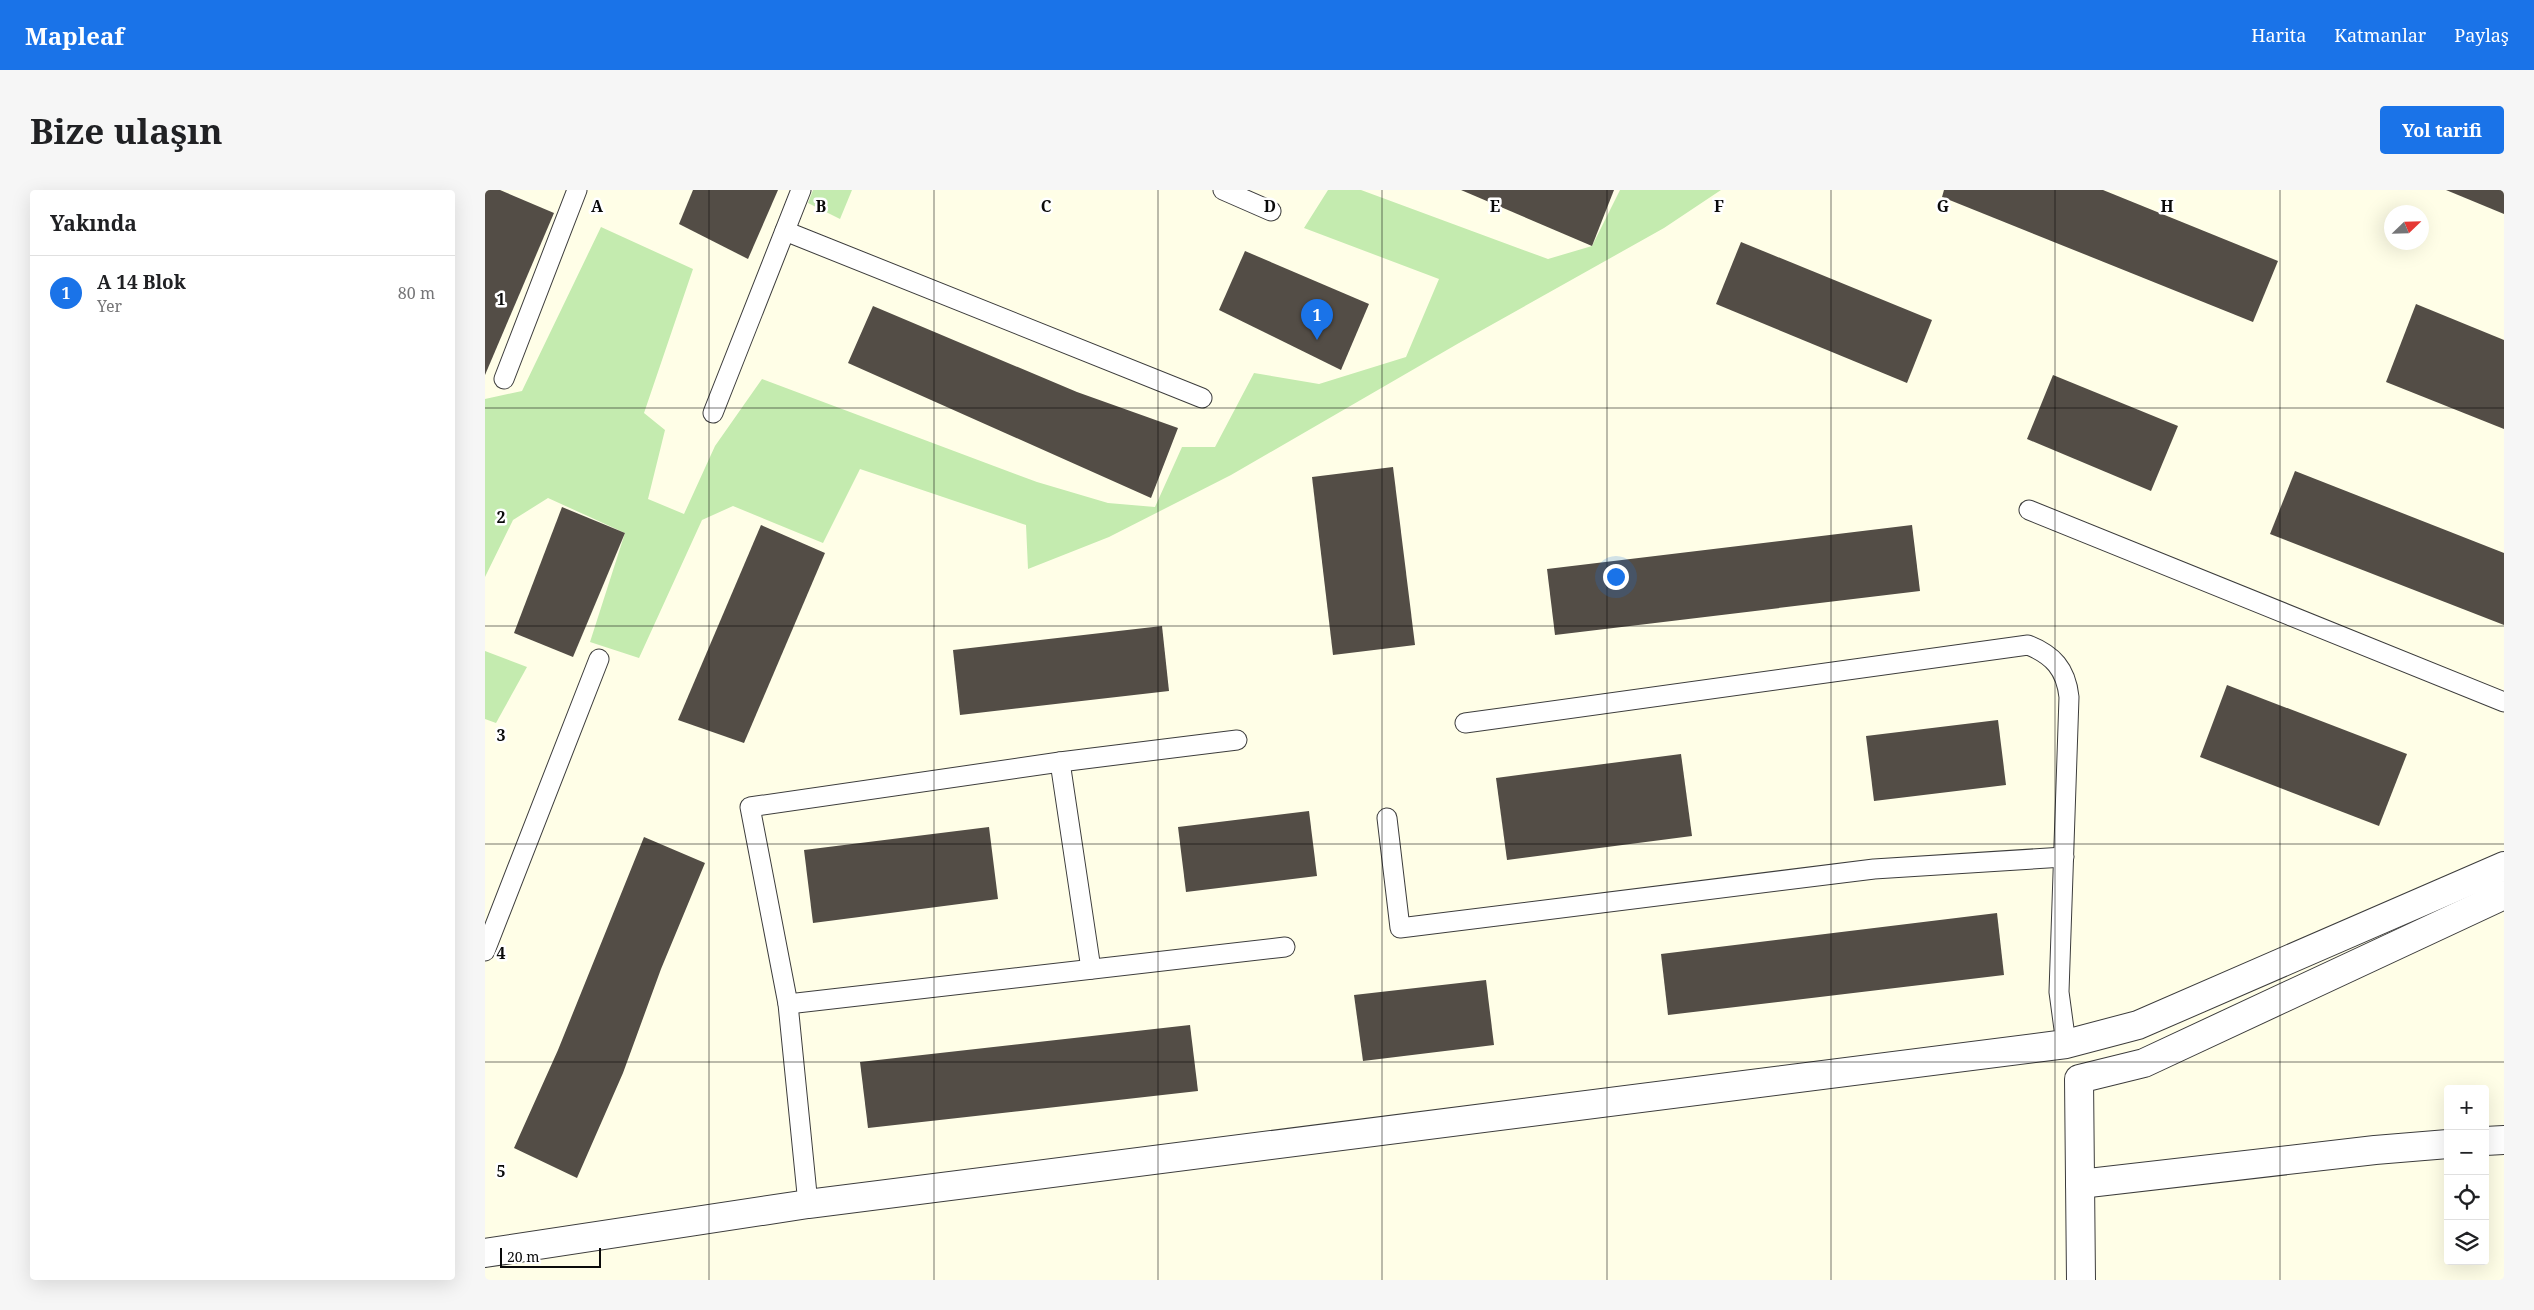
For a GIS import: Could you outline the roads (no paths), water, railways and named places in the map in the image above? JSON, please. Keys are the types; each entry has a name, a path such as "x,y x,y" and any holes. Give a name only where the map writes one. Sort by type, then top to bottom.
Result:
{"street":[{"path":"485,1253 808,1204 2066,1044 2138,1025 2504,866"},
{"path":"2081,1280 2079,1079 2144,1063 2504,895"},
{"path":"2489,1141 2504,1140"},
{"path":"2080,1184 2375,1150 2444,1144"}],"lane":[{"path":"504,379 577,190"},
{"path":"713,413 801,190"},
{"path":"1223,190 1271,211"},
{"path":"785,230 1201,398"},
{"path":"2029,510 2504,702"},
{"path":"1465,723 2028,645 2042,650 2054,659 2063,670 2069,697 2059,992 2066,1044"},
{"path":"485,951 599,659"},
{"path":"808,1204 787,1004 750,807 1060,762 1237,740"},
{"path":"1060,762 1091,970"},
{"path":"1387,818 1400,928 1874,869 2064,857"},
{"path":"787,1004 1285,947"}],"place":[{"name":"A 14 Blok","path":"1317,340"}]}
